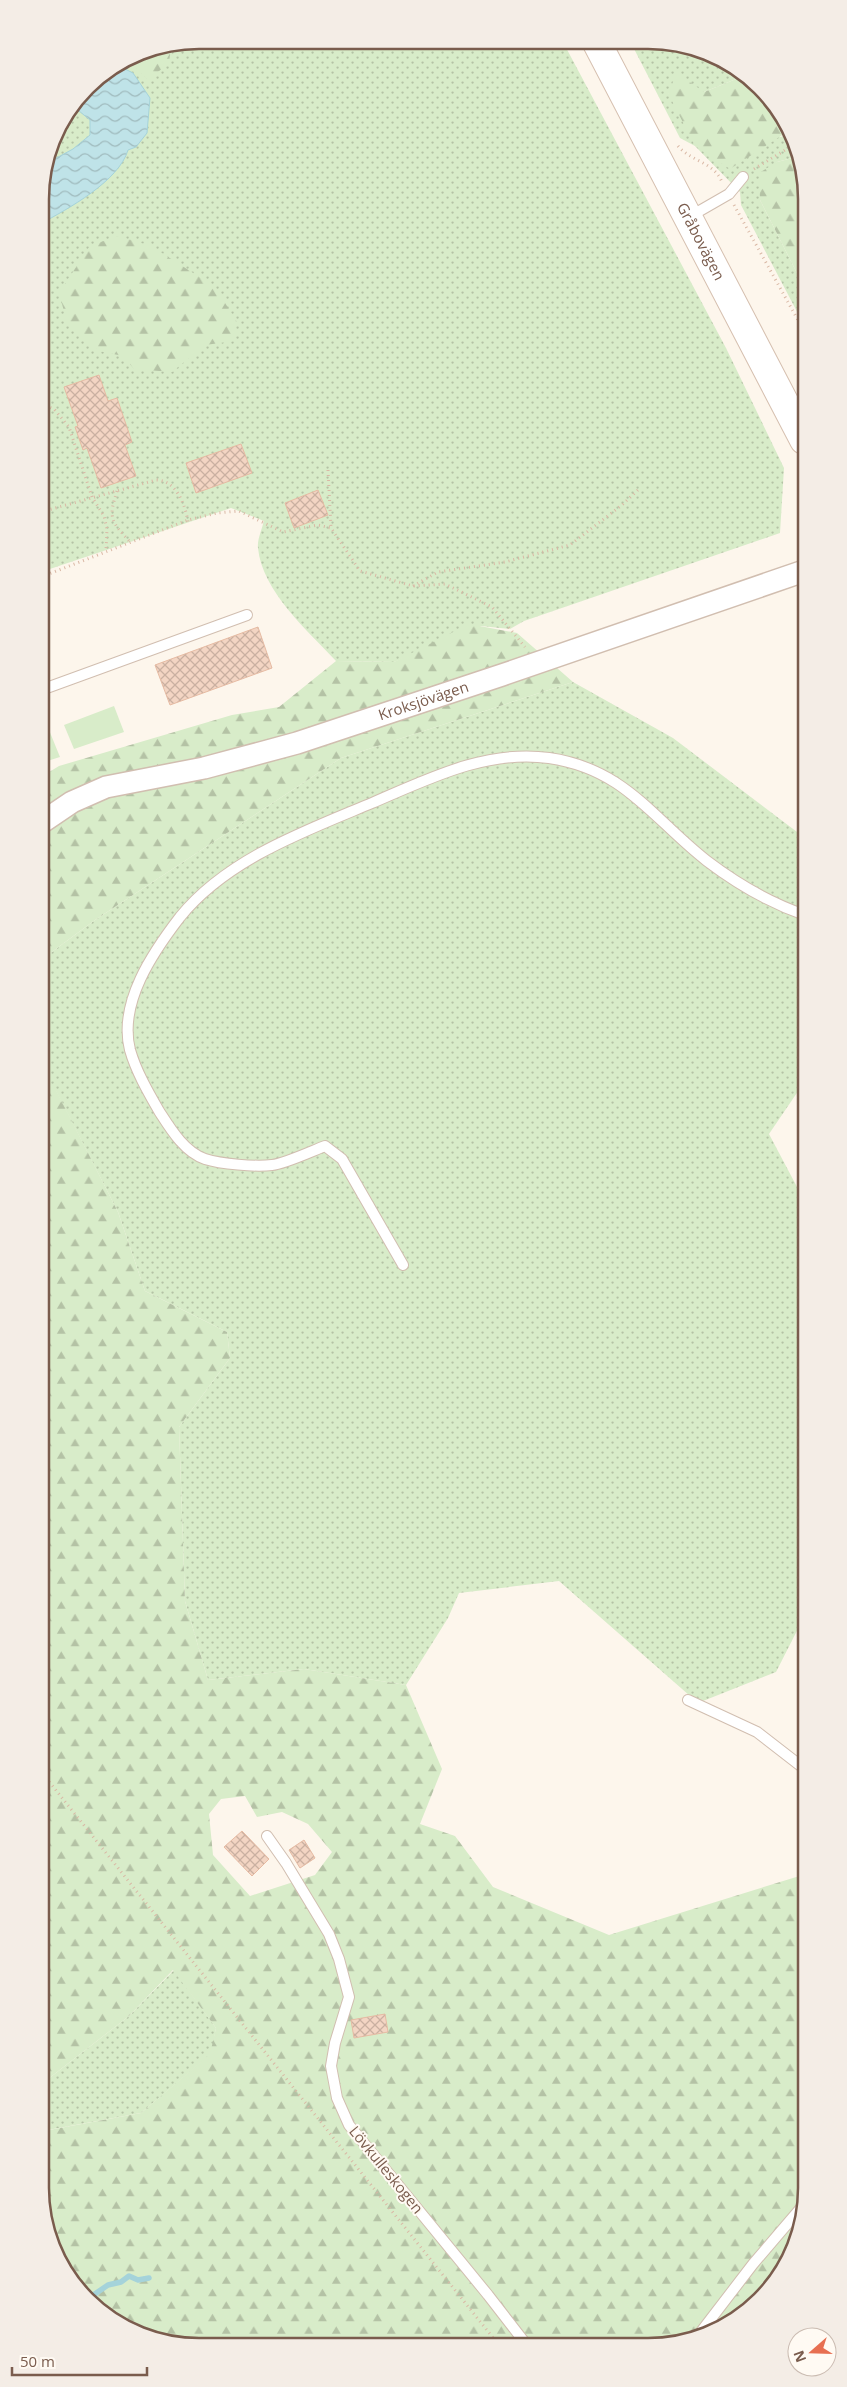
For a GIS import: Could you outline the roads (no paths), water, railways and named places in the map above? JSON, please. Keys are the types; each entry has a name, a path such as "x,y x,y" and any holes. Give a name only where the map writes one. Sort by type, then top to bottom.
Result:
{"main road":[{"name":"Gråbovägen","path":"600,49 798,429"}],"street":[{"name":"Kroksjövägen","path":"49,818 72,802 106,787 204,768 297,743 538,663 798,573"}],"lane":[{"path":"688,218 729,194 743,177"},
{"path":"49,687 247,615"},
{"path":"402,1265 342,1159 325,1146 274,1165 202,1158 181,1142 166,1123 138,1071 130,1048 131,1002 164,940 182,915 213,887 237,866 274,846 399,791 479,762 529,756 568,762 617,782 647,805 706,860 780,906 798,912"},
{"path":"688,1700 757,1732 798,1764"},
{"name":"Lövkulleskogen","path":"266,1836 286,1863 329,1934 339,1959 349,1997 335,2043 331,2066 338,2098 349,2125 521,2338"},
{"path":"704,2327 796,2214"}],"water":[{"path":"124,69 133,73 150,98 147,133 136,147 128,150 123,161 104,183 78,202 49,219 49,189 54,159 73,149 90,135 90,120 78,110 80,107 100,86"}],"waterway":[{"path":"94,2295 108,2285 121,2282 129,2276 138,2280 149,2278"}]}
